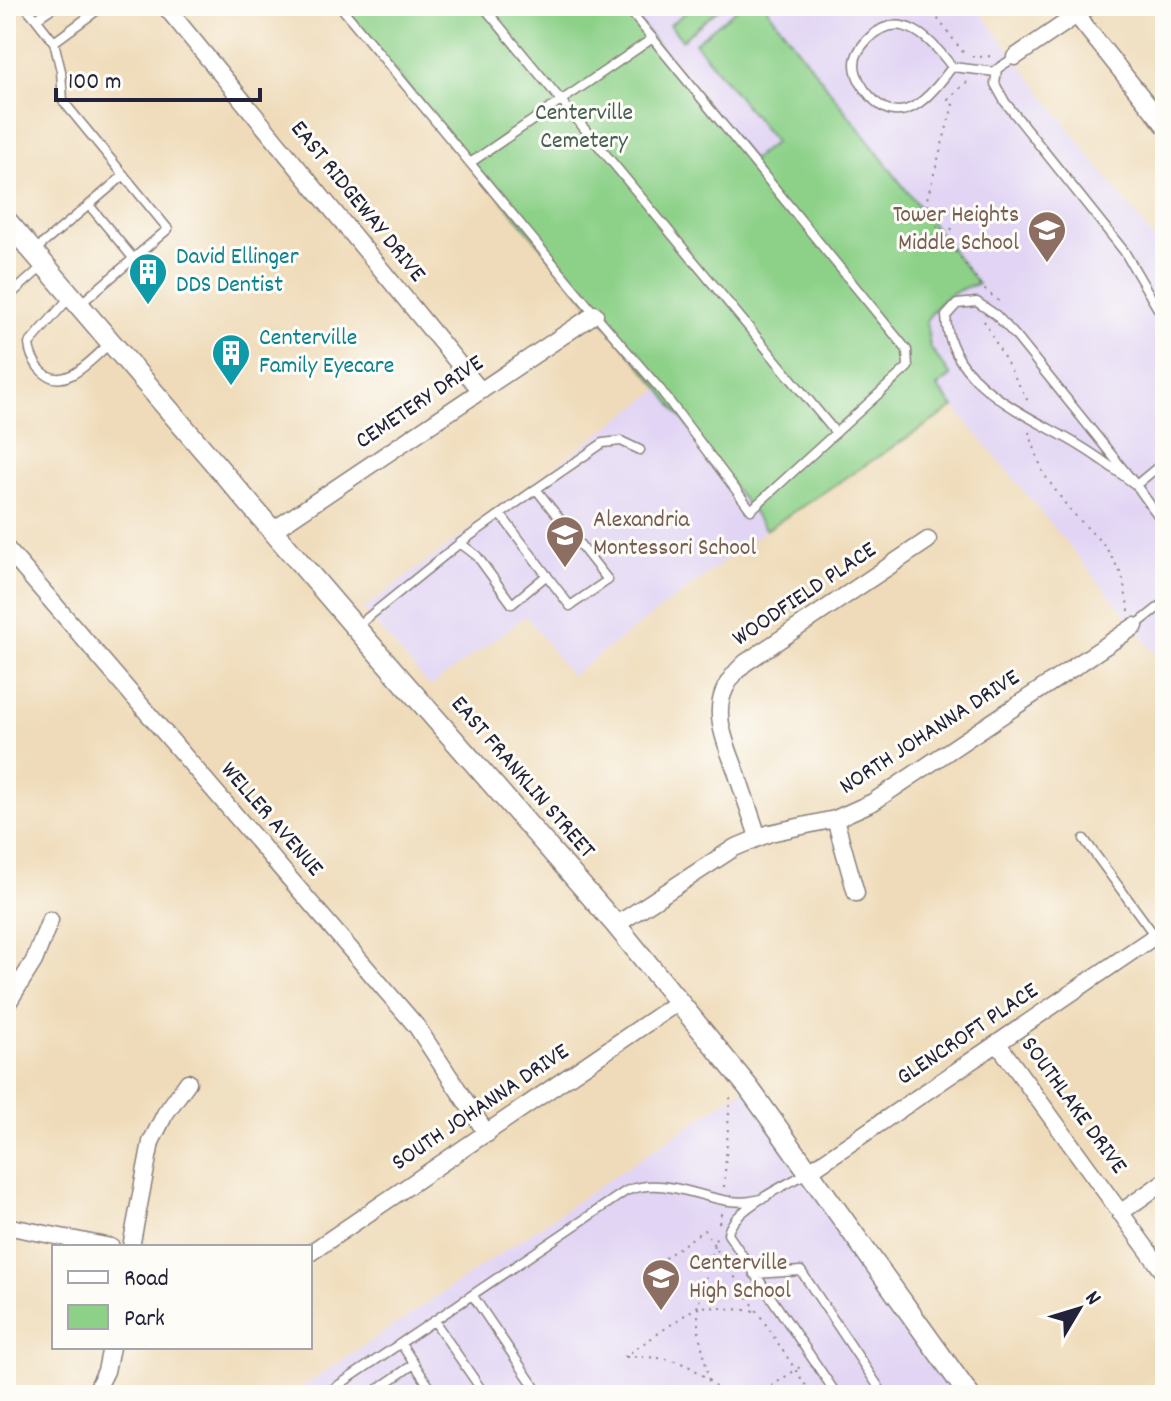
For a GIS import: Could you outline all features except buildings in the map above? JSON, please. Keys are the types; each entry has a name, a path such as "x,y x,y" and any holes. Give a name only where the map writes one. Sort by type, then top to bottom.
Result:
{"street":[{"name":"EAST RIDGEWAY DRIVE","path":"165,6 481,391"},
{"path":"1015,57 1078,9 1165,126"},
{"name":"EAST FRANKLIN STREET","path":"6,220 616,925 748,1087 969,1395"},
{"name":"CEMETERY DRIVE","path":"272,531 595,314"},
{"name":"WOODFIELD PLACE","path":"758,837 721,729 720,703 729,680 745,663 928,540"},
{"name":"WELLER AVENUE","path":"6,548 417,1027 487,1134"},
{"name":"NORTH JOHANNA DRIVE","path":"616,925 734,848 758,837 835,819 892,791 1135,626"},
{"path":"835,819 856,893"},
{"path":"6,1006 34,961 50,920"},
{"name":"GLENCROFT PLACE","path":"808,1172 1155,936"},
{"name":"SOUTH JOHANNA DRIVE","path":"312,1252 678,1002"},
{"name":"SOUTHLAKE DRIVE","path":"998,1044 1165,1274"},
{"path":"131,1245 151,1142 188,1082"},
{"path":"1120,1213 1165,1181"},
{"path":"6,1226 101,1245"},
{"path":"94,1395 106,1371 111,1349"}],"lane":[{"path":"25,6 54,42 61,71 63,101 168,229 74,301 29,344 30,354 43,373 52,380 59,380 74,373 110,343"},
{"path":"36,19 55,6"},
{"path":"54,42 103,6"},
{"path":"340,6 660,389 751,510 908,367 907,350 626,6"},
{"path":"483,6 836,433"},
{"path":"952,67 931,96 909,109 894,111 878,105 868,94 857,76 855,65 862,45 873,34 898,24 910,27 925,37 952,67 996,72 1015,57"},
{"path":"470,163 653,38"},
{"path":"996,72 995,84 1005,102 1124,251 1165,321"},
{"path":"6,299 38,259 89,205 123,176"},
{"path":"89,205 133,258"},
{"path":"1136,485 1080,446 1027,418 987,391 961,361 946,332 946,316 957,304 977,302 1015,335 1136,485 1165,525"},
{"path":"356,628 460,543 603,443 621,441 640,450"},
{"path":"1136,485 1165,461"},
{"path":"501,515 572,606 609,579 536,489"},
{"path":"460,543 477,556 512,604 547,575"},
{"path":"1135,626 1165,602"},
{"path":"1084,839 1155,936"},
{"path":"808,1172 744,1211 729,1228 731,1241 837,1395"},
{"path":"324,1395 637,1186 666,1185 744,1203 766,1197"},
{"path":"754,1274 801,1271 884,1395"},
{"path":"473,1296 540,1395"},
{"path":"435,1322 485,1395"},
{"path":"401,1344 435,1395"},
{"path":"369,1395 414,1364"}],"path":[{"path":"928,6 967,57 1015,57"},
{"path":"967,69 967,83 948,99 953,105 927,199 930,218 984,289 999,301 984,322 1029,403 1027,418 1043,473 1069,509 1105,546 1122,575 1135,626"},
{"path":"943,235 953,228"},
{"path":"719,1224 724,1200 730,1098"},
{"path":"645,1272 704,1230 812,1395"},
{"path":"709,1380 698,1328 698,1306 717,1235"},
{"path":"722,1395 709,1380 685,1363 661,1356 624,1357 698,1306 758,1311"},
{"path":"758,1395 806,1363"}],"shaded area":[{"path":"624,6 976,6 1165,254 1165,669 1135,626"},
{"name":"Alexandria Montessori School","path":"660,389 766,530 571,676 526,616 430,687 363,609"},
{"name":"Centerville High School","path":"748,1087 969,1395 291,1395 730,1098"}],"green space":[{"name":"Centerville Cemetery","path":"340,6 626,6 752,160 775,142 695,43 741,6 765,6 978,284 948,296 926,321 930,347 951,376 937,387 954,407 766,530 660,389"},
{"path":"693,6 722,6 682,40 670,25"}],"place":[{"name":"Tower Heights Middle School","path":"1047,264"},
{"name":"David Ellinger DDS Dentist","path":"148,306"},
{"name":"Centerville Family Eyecare","path":"231,387"},
{"name":"Alexandria Montessori School","path":"565,569"},
{"name":"Centerville High School","path":"661,1312"}]}
